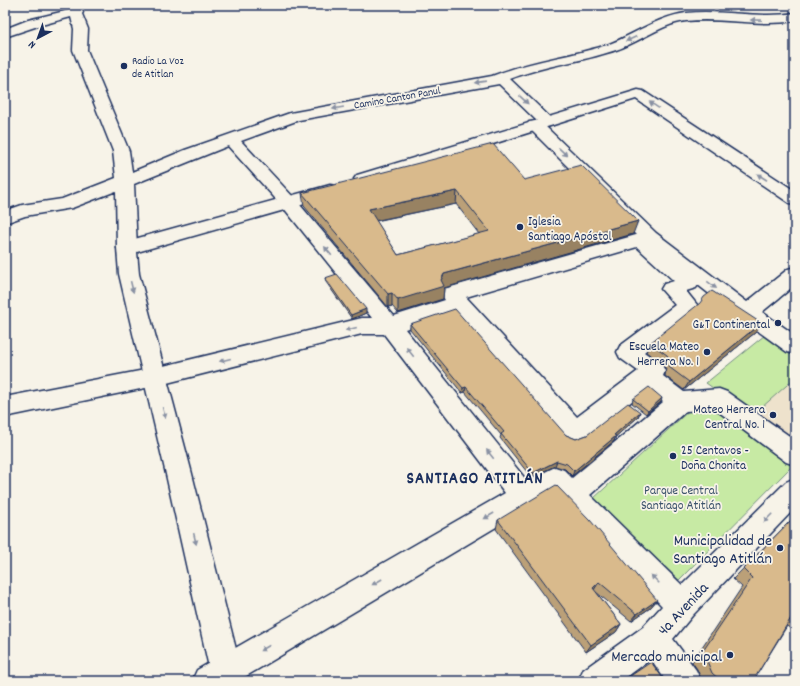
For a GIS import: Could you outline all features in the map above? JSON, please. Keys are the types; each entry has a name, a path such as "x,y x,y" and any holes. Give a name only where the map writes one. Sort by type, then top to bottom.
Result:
{"street":[{"path":"5,33 75,8 81,29 80,50 120,151 125,181 129,274 155,377 221,678 555,478 682,606"},
{"name":"Camino Canton Panul","path":"5,217 22,211 66,204 191,154 295,116 496,80 521,69 612,47 653,29 662,22 685,17 756,20 795,17"},
{"path":"501,78 541,123 649,237 747,313 795,346"},
{"path":"127,248 289,203 541,123 638,94 795,198"},
{"path":"231,140 289,203 390,326 523,496"},
{"path":"640,240 689,283 671,289 688,306 628,352 654,371 648,377 575,432 452,294 640,240"},
{"path":"747,313 795,274"},
{"path":"5,407 155,377 362,326 390,326 459,303"},
{"path":"648,377 680,402"},
{"path":"571,495 680,402 719,399 795,454"},
{"name":"4a Avenida","path":"594,681 654,638 682,606 795,490"},
{"path":"654,638 685,681"}],"shaded area":[{"name":"Mateo Herrera Central No. 1","path":"765,335 795,348 795,448 706,383"}],"green space":[{"name":"Mateo Herrera Central No. 1","path":"765,335 795,354 795,378 752,416 706,383"},
{"name":"Parque Central Santiago Atitlán","path":"694,406 719,408 795,463 679,580 593,499"}],"building":[{"path":"493,144 524,180 581,165 638,221 444,274 441,280 444,286 398,300 392,293 388,294 302,193","holes":["457,191 489,231 398,255 369,209"]},
{"path":"337,274 366,309 351,315 325,278"},
{"path":"712,291 761,323 689,382 669,367 671,362 667,355 650,343 700,303 704,297"},
{"path":"455,309 566,435 576,439 587,435 628,403 640,412 614,435 616,436 574,471 567,464 557,461 533,473 501,434 504,432 466,387 463,388 410,324"},
{"path":"649,387 662,398 648,411 633,399"},
{"path":"556,485 590,520 657,600 637,614 599,582 593,588 621,624 591,645 498,520"},
{"path":"795,516 795,614 794,613 753,681 721,681 712,673 707,661 701,654 752,578 743,569"},
{"path":"651,662 665,681 623,681"}],"place":[{"name":"Radio La Voz de Atitlan","path":"124,66"},
{"name":"Iglesia Santiago Apóstol","path":"520,227"},
{"name":"G&T Continental","path":"778,323"},
{"name":"Escuela Mateo Herrera No. 1","path":"707,352"},
{"name":"Mateo Herrera Central No. 1","path":"773,415"},
{"name":"25 Centavos - Doña Chonita","path":"673,456"},
{"name":"Municipalidad de Santiago Atitlán","path":"780,548"},
{"name":"Mercado municipal","path":"730,655"}],"district":[{"name":"SANTIAGO ATITLÁN","path":"475,477"}]}
